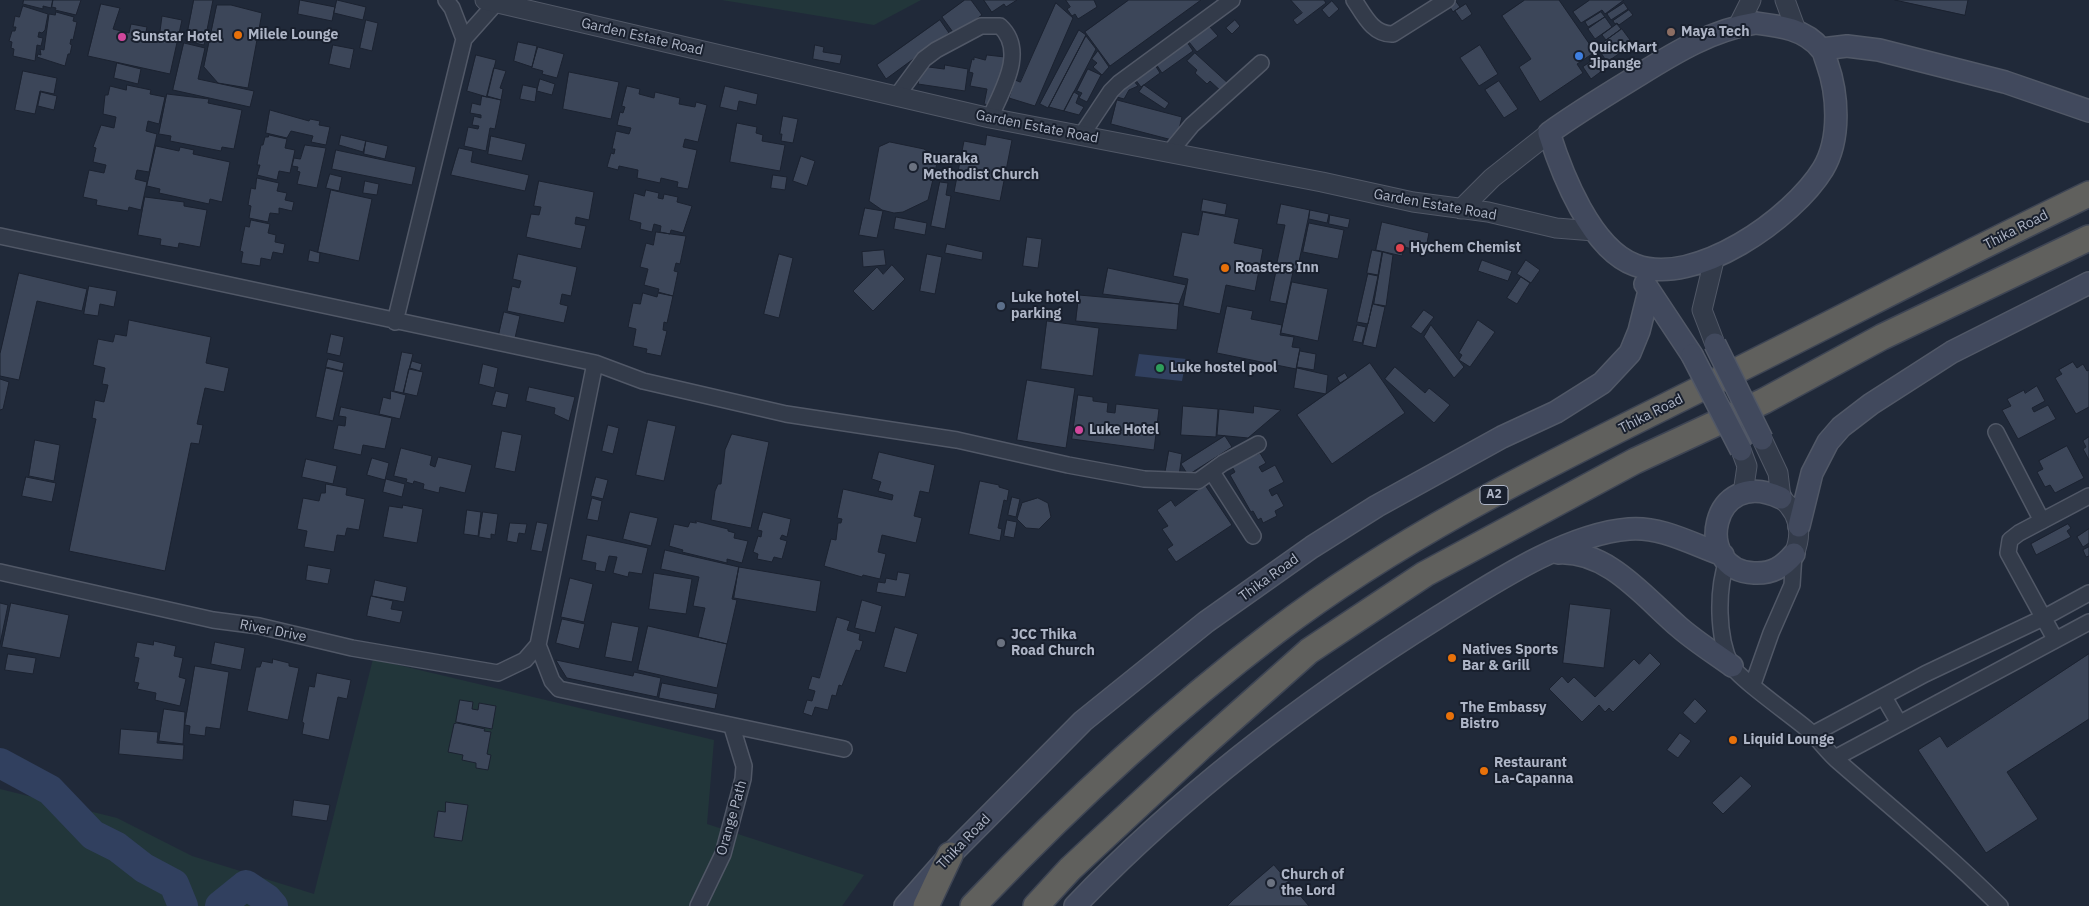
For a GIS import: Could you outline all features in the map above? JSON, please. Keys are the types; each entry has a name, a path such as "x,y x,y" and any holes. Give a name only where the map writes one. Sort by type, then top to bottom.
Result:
{"highway":[{"name":"Thika Road","path":"973,906 1035,840 1145,736 1276,631 1404,545 1529,476 1837,319 2089,194"},
{"path":"1036,906 1085,856 1200,748 1309,651 1425,574 1635,461 1764,401 1882,337 2089,238"},
{"path":"926,906 950,855"}],"main road":[{"path":"1756,23 1796,30 1822,49 1834,83 1835,117 1833,144 1823,168 1807,190 1785,211 1735,246 1685,268 1659,270 1636,266 1613,250 1594,231 1566,182 1549,133 1583,108 1664,59 1699,40 1738,26 1756,23"},
{"path":"1822,49 1847,46 1880,50 2005,82 2089,111"},
{"path":"1636,266 1649,291 1692,356 1741,450"},
{"path":"1799,526 1812,473 1828,442 1841,427 1871,404 1952,352 2089,283"},
{"name":"Thika Road","path":"904,906 950,855 1083,721 1206,622 1312,547 1377,506 1502,437 1556,412 1602,383 1630,353 1639,331 1649,291"},
{"path":"1715,344 1762,439"},
{"path":"1725,558 1716,535 1718,519 1725,505 1743,493 1756,490 1769,492 1781,498"},
{"path":"1075,906 1147,834 1261,738 1400,640 1490,584 1552,553 1600,534 1637,529 1662,534 1725,558 1737,568 1749,573 1762,574 1774,570 1785,564 1794,554"},
{"path":"1552,553 1577,552 1604,564 1634,586 1679,627 1732,666"}],"street":[{"path":"446,0 452,8 464,39"},
{"path":"1081,136 1111,91 1119,83 1232,0"},
{"path":"1354,0 1372,26 1384,34 1393,34 1447,0"},
{"path":"1738,26 1751,0"},
{"path":"1785,0 1796,30"},
{"path":"395,322 464,39 491,1"},
{"name":"Garden Estate Road","path":"491,1 990,118 1322,182 1413,202 1488,212 1556,228 1594,231"},
{"path":"896,97 924,59 936,50 981,26 1000,26 1008,34 1012,44 1012,59 1007,77 990,118"},
{"path":"1169,153 1192,126 1261,63"},
{"path":"1461,209 1492,178 1549,133"},
{"path":"0,236 395,322 594,363 643,380 786,414 957,440 1144,479 1198,481 1223,463 1258,444"},
{"path":"1714,256 1702,310 1715,344"},
{"path":"594,363 538,645 552,681 559,689 844,749"},
{"path":"1996,432 2042,520"},
{"path":"1753,684 1771,632 1792,586 1794,554 1798,545 1799,526 1793,510 1781,498 1778,473 1762,439"},
{"path":"1741,450 1746,466 1743,493"},
{"path":"1212,472 1253,536"},
{"path":"2055,639 2045,617 2008,553 2009,544 2012,538 2042,520 2089,496"},
{"path":"1725,558 1720,593 1721,625 1732,666 1813,734 1834,758 1938,847 2000,906"},
{"name":"River Drive","path":"0,572 213,620 259,626 352,648 498,673 524,660 538,645"},
{"path":"1813,734 1973,650 2045,617 2089,593"},
{"path":"1834,758 2089,622"},
{"path":"1884,697 1899,723"},
{"name":"Orange Path","path":"698,906 725,848 744,779 744,766 732,726"}],"green space":[{"path":"722,0 921,0 874,25"},
{"path":"373,659 714,740 707,824 864,875 842,906 0,906 0,789 117,818 192,856 314,894"}],"water":[{"name":"Luke hostel pool","path":"1139,354 1186,359 1182,381 1135,376"}],"building":[{"path":"24,0 53,0 51,8 43,6 43,9 23,4"},
{"path":"53,0 81,0 76,15 55,10 56,8 52,7"},
{"path":"194,0 213,0 204,45 186,41"},
{"path":"300,0 335,7 332,21 298,14"},
{"path":"337,0 366,7 363,20 334,13"},
{"path":"965,0 971,0 982,15 955,35 942,17"},
{"path":"984,0 1017,0 1006,7 1004,4 992,12"},
{"path":"1066,0 1094,0 1097,7 1078,19 1075,14 1072,16 1067,9 1070,7"},
{"path":"1129,0 1201,0 1110,66 1085,32"},
{"path":"1291,0 1324,0 1326,3 1297,25 1293,20 1302,13"},
{"path":"1455,0 1460,7 1453,12 1448,4"},
{"path":"1525,0 1559,0 1595,52 1577,64 1583,73 1540,102 1519,67 1531,59 1502,16"},
{"path":"1590,0 1624,0 1605,14 1602,10 1581,23 1573,12"},
{"path":"1895,0 1968,0 1965,15"},
{"path":"1332,1 1339,9 1329,18 1322,10"},
{"path":"1056,3 1073,18 1035,106 1009,98 1015,80 1020,82"},
{"path":"1624,3 1628,9 1611,20 1607,14"},
{"name":"Sunstar Hotel","path":"101,4 120,8 113,29 129,33 131,24 147,27 145,36 159,39 162,16 182,20 170,74 88,56"},
{"path":"1466,4 1472,14 1462,21 1455,11"},
{"path":"217,5 231,5 262,13 248,88 218,83 204,67"},
{"path":"23,6 48,14 45,30 42,33 39,32 38,37 43,38 41,46 37,45 35,61 13,56 14,49 11,48 12,42 9,41 12,31 15,31 16,27 13,27 15,16 19,17"},
{"path":"1629,10 1633,15 1619,25 1615,24 1613,21"},
{"path":"56,12 74,17 73,21 77,22 73,40 71,39 70,54 68,54 65,66 37,57 38,54 41,55 40,49 44,50 49,14 55,15"},
{"path":"1601,12 1605,17 1588,27 1585,22"},
{"path":"1605,17 1612,27 1595,39 1588,29"},
{"path":"366,20 378,23 372,51 360,48"},
{"path":"940,20 949,33 886,79 877,65"},
{"path":"1235,20 1240,26 1232,34 1226,28"},
{"path":"1617,24 1621,29 1606,40 1602,35"},
{"path":"1209,26 1218,36 1197,52 1189,42"},
{"path":"1622,29 1633,44 1607,62 1597,47"},
{"path":"1079,30 1086,35 1048,108 1040,104"},
{"path":"1086,36 1096,49 1064,111 1049,107"},
{"path":"518,42 537,46 532,67 514,61"},
{"path":"1187,42 1193,51 1162,73 1156,64"},
{"path":"184,43 205,48 198,79 254,91 250,107 173,90"},
{"path":"333,45 354,49 350,69 329,64"},
{"path":"815,45 824,47 823,52 842,55 840,64 813,59"},
{"path":"1480,45 1498,74 1479,86 1460,58"},
{"path":"538,47 564,54 557,78 542,74 543,71 532,68"},
{"path":"1098,51 1109,67 1102,75 1093,67 1097,63 1092,59"},
{"path":"1195,53 1230,85 1223,93 1210,81 1207,84 1195,73 1197,70 1187,61"},
{"path":"476,55 496,60 487,97 467,91"},
{"path":"987,55 1005,57 994,106 984,104 987,89 970,86 973,73 969,72 972,59 974,60 974,57 985,60"},
{"path":"1599,56 1607,67 1591,79 1583,67"},
{"path":"117,63 141,69 138,84 114,78"},
{"path":"945,65 968,69 965,91 918,84 921,66 944,69"},
{"path":"1155,65 1160,73 1141,87 1135,79"},
{"path":"494,68 506,71 500,88 503,89 501,100 487,96"},
{"path":"1088,69 1101,75 1087,102 1079,98 1082,93 1077,91"},
{"path":"23,71 57,78 54,94 40,91 35,114 15,110"},
{"path":"569,72 619,82 611,119 563,109"},
{"path":"540,79 555,84 552,95 537,91"},
{"path":"1133,80 1138,86 1129,90 1124,99 1117,97 1124,85"},
{"path":"1499,81 1518,109 1504,118 1485,90"},
{"path":"127,85 151,90 150,94 165,97 159,124 148,121 146,131 157,134 149,172 137,170 135,179 147,182 141,210 129,207 128,211 96,205 97,200 83,197 89,170 104,173 106,165 93,162 96,148 93,147 101,125 114,128 116,117 103,114 105,95 108,95 110,86 126,90"},
{"path":"523,85 537,88 535,102 520,99"},
{"path":"1144,85 1169,103 1165,109 1139,92"},
{"path":"627,86 640,89 639,94 654,98 655,92 680,98 679,104 695,107 696,102 707,105 698,142 685,139 683,147 697,150 688,189 677,187 678,182 661,178 660,183 637,178 638,170 619,166 618,170 607,167 611,153 614,154 615,149 612,149 616,131 629,134 631,128 617,125 620,112 623,113 625,107 622,106"},
{"path":"725,86 758,94 756,105 739,101 737,111 720,107"},
{"path":"41,92 57,96 54,110 38,106"},
{"path":"1074,92 1079,95 1076,103 1084,107 1079,115 1064,111"},
{"path":"167,94 209,99 208,103 242,110 234,149 222,147 221,151 170,141 171,136 159,134"},
{"path":"482,96 501,100 495,129 490,128 486,151 464,146 468,127 478,129 479,126 472,125 474,116 481,118 481,115 470,113 472,103 480,105"},
{"path":"1117,100 1182,117 1176,141 1111,124"},
{"path":"270,110 309,121 310,119 320,121 319,125 330,127 326,145 311,142 313,136 291,131 287,138 266,133"},
{"path":"783,116 798,119 793,143 781,141 782,134 780,134"},
{"path":"737,123 757,127 756,133 763,135 762,141 785,145 780,171 730,162"},
{"path":"269,135 287,139 285,148 295,150 290,173 279,171 277,180 257,175 260,165 257,165 261,145 263,145 265,137"},
{"path":"341,135 366,141 363,152 339,145"},
{"path":"987,135 1012,140 1000,201 954,192 964,141 985,145"},
{"path":"491,136 526,144 522,161 488,154"},
{"path":"366,141 388,146 385,159 364,154"},
{"path":"890,142 924,149 938,159 928,200 903,212 894,213 882,210 869,201 879,147"},
{"path":"305,145 326,148 317,188 297,184 300,172 297,171 298,167 292,166 294,158 300,159"},
{"path":"156,146 179,151 180,147 194,150 193,154 230,162 222,202 210,199 209,204 159,193 160,189 147,186"},
{"path":"459,148 473,151 471,162 529,175 525,191 451,175"},
{"path":"336,150 416,167 412,185 332,169"},
{"path":"801,156 815,161 807,186 793,181"},
{"path":"330,174 342,177 339,191 326,188"},
{"path":"773,175 787,177 785,190 771,188"},
{"path":"257,178 279,183 277,191 287,193 285,200 294,202 292,211 279,208 279,214 270,213 268,222 249,218 251,206 248,205 251,188 255,189"},
{"path":"365,181 379,184 377,195 363,193"},
{"path":"539,181 594,192 589,220 576,217 575,224 586,226 581,249 526,237 531,214 539,215 541,207 534,206"},
{"path":"940,182 948,183 946,195 951,196 945,229 931,226"},
{"path":"331,190 372,199 359,261 318,252"},
{"path":"646,190 659,193 658,198 663,199 664,194 678,197 677,202 692,206 683,233 671,230 670,234 660,232 661,226 654,224 652,232 640,229 641,223 629,220 634,193 644,196"},
{"path":"145,197 184,202 184,206 207,210 200,247 179,243 178,248 160,245 161,239 138,235"},
{"path":"1203,199 1227,204 1225,215 1201,211"},
{"path":"1281,204 1310,210 1297,271 1276,267 1285,225 1277,224"},
{"path":"865,208 883,211 877,238 859,235"},
{"path":"1310,210 1329,214 1327,223 1309,219"},
{"path":"1203,212 1239,219 1234,243 1263,249 1255,291 1226,285 1220,314 1183,306 1188,279 1173,276 1182,232 1198,235"},
{"path":"1330,215 1350,219 1348,228 1329,224"},
{"path":"896,217 927,223 925,235 894,229"},
{"path":"251,220 270,224 268,233 276,235 275,242 285,244 283,254 273,252 271,260 261,258 260,266 241,263 243,252 240,251 245,226 249,227"},
{"path":"1382,222 1429,233 1425,252 1404,247 1402,256 1376,250"},
{"path":"1309,223 1344,230 1338,259 1303,252"},
{"path":"656,232 686,236 680,264 676,263 674,271 678,272 673,296 658,292 659,289 644,285 648,269 640,267 646,243 653,245"},
{"path":"1027,237 1042,239 1038,268 1023,266"},
{"path":"947,244 983,252 982,260 945,253"},
{"path":"310,250 320,253 319,263 308,261"},
{"path":"884,250 886,265 863,267 862,252"},
{"path":"1372,250 1382,252 1378,275 1367,273"},
{"path":"1383,252 1393,255 1386,306 1374,304"},
{"path":"518,254 577,267 571,296 562,294 560,304 568,306 564,323 507,311 512,286 519,288 521,281 513,279"},
{"path":"779,254 793,258 779,318 764,314"},
{"path":"927,254 942,257 935,294 920,291"},
{"path":"1482,260 1512,271 1508,281 1478,271"},
{"path":"1526,260 1540,270 1531,283 1517,274"},
{"path":"892,265 905,279 873,311 853,291 877,267 883,274"},
{"path":"1108,268 1186,285 1179,304 1103,294"},
{"path":"1277,268 1293,272 1286,304 1270,301"},
{"path":"19,273 87,289 82,311 37,301 19,380 0,376 0,354"},
{"path":"1368,274 1378,276 1368,324 1357,322"},
{"path":"1521,277 1530,283 1517,304 1507,298"},
{"path":"1292,282 1328,289 1318,341 1281,333"},
{"path":"89,286 117,291 114,307 100,304 98,316 84,314"},
{"path":"643,293 657,297 658,293 673,296 667,323 664,322 663,330 667,331 661,356 646,353 647,349 633,346 636,329 628,327 633,303 640,304"},
{"path":"1079,295 1179,304 1177,330 1076,321"},
{"path":"1373,304 1385,307 1376,348 1363,345"},
{"path":"1227,306 1253,311 1251,319 1282,325 1280,335 1294,337 1292,347 1300,348 1296,369 1217,353"},
{"path":"1424,310 1434,317 1421,334 1411,327"},
{"path":"504,312 520,316 515,338 499,334"},
{"path":"129,320 211,337 206,363 229,368 224,392 205,388 197,424 203,425 199,444 191,443 165,571 69,551 96,419 92,418 95,400 104,402 108,385 102,384 105,368 93,365 98,339 113,342 115,334 126,336"},
{"path":"1478,320 1495,332 1470,367 1459,360 1462,355 1459,353"},
{"path":"1047,321 1099,328 1093,376 1041,369"},
{"path":"1357,325 1366,327 1362,343 1353,341"},
{"path":"1431,325 1464,367 1454,378 1424,337"},
{"path":"331,334 344,337 340,356 327,353"},
{"path":"1300,351 1316,354 1314,370 1297,367"},
{"path":"402,352 413,354 403,393 394,391"},
{"path":"328,359 344,363 342,371 326,367"},
{"path":"412,361 422,364 420,371 410,368"},
{"path":"2073,362 2077,368 2083,364 2087,371 2089,370 2089,407 2076,414 2055,378 2062,374 2059,370"},
{"path":"1370,363 1405,413 1332,464 1297,415"},
{"path":"483,364 498,368 494,388 479,384"},
{"path":"1395,367 1425,393 1429,388 1450,405 1434,423 1385,379"},
{"path":"326,368 344,372 333,421 316,417"},
{"path":"1297,368 1328,375 1326,394 1294,388"},
{"path":"409,369 423,372 417,396 404,393"},
{"path":"1345,373 1348,378 1340,383 1337,378"},
{"path":"0,379 9,382 3,409 0,410"},
{"path":"1027,380 1075,388 1066,448 1017,440"},
{"path":"2037,386 2045,401 2032,408 2034,412 2048,405 2056,419 2018,439 2002,410 2011,406 2007,399 2024,390 2025,393"},
{"path":"529,387 575,397 569,421 554,414 555,408 526,401"},
{"path":"391,391 406,395 400,419 379,414 383,397 390,399"},
{"path":"496,391 509,394 506,408 492,405"},
{"path":"1078,395 1093,397 1093,401 1108,403 1107,412 1115,413 1116,404 1159,409 1154,450 1072,439"},
{"path":"1183,406 1218,409 1216,437 1181,435"},
{"path":"1254,406 1281,410 1248,438 1217,435 1219,409 1253,413"},
{"path":"341,407 392,418 385,449 363,445 361,455 333,449 338,425 345,426 346,417 339,416"},
{"path":"648,420 676,426 664,481 636,475"},
{"path":"608,425 619,428 613,454 602,451"},
{"path":"502,431 522,435 515,472 495,468"},
{"path":"732,434 769,442 751,528 711,520 715,491 718,484 721,484 725,450"},
{"path":"1225,436 1232,447 1188,475 1181,464"},
{"path":"2089,437 2089,460 2083,449 2086,447 2083,441"},
{"path":"35,440 60,445 54,481 29,476"},
{"path":"2067,446 2084,478 2055,493 2050,485 2045,487 2037,472 2043,469 2039,461"},
{"path":"401,448 432,456 430,465 435,467 438,457 472,465 465,493 440,487 439,493 423,489 424,484 414,481 413,484 406,482 407,479 394,476"},
{"path":"1169,451 1182,454 1179,476 1165,474"},
{"path":"879,452 935,465 929,493 920,491 914,516 922,518 916,543 882,535 878,552 886,554 880,579 863,575 862,577 824,566 831,539 836,540 838,523 841,523 842,519 837,518 843,489 892,500 893,495 878,491 881,482 872,479"},
{"path":"1254,452 1255,455 1260,453 1266,463 1259,467 1262,472 1275,465 1284,482 1269,490 1272,496 1277,493 1284,506 1275,511 1277,516 1263,523 1261,518 1258,520 1253,511 1251,512 1230,475 1235,472 1230,463"},
{"path":"372,458 389,463 385,480 367,475"},
{"path":"306,459 337,466 333,484 302,477"},
{"path":"26,477 56,483 52,502 22,496"},
{"path":"596,477 608,480 603,499 591,496"},
{"path":"386,479 405,484 402,497 383,492"},
{"path":"980,481 999,485 999,487 1009,490 1007,501 1004,500 998,528 1002,529 1000,541 969,534"},
{"path":"326,484 347,488 346,495 365,499 359,530 347,528 345,536 337,535 334,552 304,547 307,531 297,529 303,498 319,501 321,493 325,493"},
{"path":"1205,485 1232,525 1176,562 1167,549 1173,545 1162,529 1168,526 1157,510 1171,500 1175,506"},
{"path":"1012,497 1020,499 1016,517 1008,515"},
{"path":"592,498 602,501 598,521 587,519"},
{"path":"1038,498 1048,503 1051,517 1039,529 1026,528 1017,519 1022,503"},
{"path":"403,505 423,509 417,543 383,537 389,506 402,508"},
{"path":"467,510 481,512 478,536 464,534"},
{"path":"483,512 498,514 495,535 491,534 491,539 479,537"},
{"path":"630,512 658,518 651,546 623,539"},
{"path":"763,512 791,519 787,537 782,535 780,539 787,541 782,559 774,557 772,562 757,559 758,554 753,552 758,536 761,537 762,531 758,530"},
{"path":"1007,520 1017,522 1014,538 1004,536"},
{"path":"696,521 728,529 728,531 735,533 734,538 748,541 742,563 727,559 727,563 682,552 683,550 669,546 674,524 688,527 690,522 696,523"},
{"path":"537,522 548,524 542,552 531,550"},
{"path":"510,523 527,524 525,534 519,533 517,543 507,541"},
{"path":"2068,524 2071,528 2067,531 2071,537 2036,555 2031,544"},
{"path":"2089,529 2089,543 2083,547 2077,537"},
{"path":"587,535 648,548 642,574 629,572 628,577 613,573 617,557 609,556 605,572 595,570 596,563 582,560"},
{"path":"2089,547 2089,556 2086,557 2083,550"},
{"path":"665,550 739,567 732,599 737,600 727,644 698,637 705,608 693,606 699,577 661,569"},
{"path":"308,565 331,569 328,584 306,580"},
{"path":"739,567 821,581 816,612 734,598"},
{"path":"898,572 910,574 905,597 876,592 878,582 885,583 886,578 896,580"},
{"path":"654,573 692,579 686,614 649,609"},
{"path":"570,578 593,584 584,622 561,617"},
{"path":"375,580 407,587 404,602 372,596"},
{"path":"371,596 393,601 391,609 403,611 400,623 367,616"},
{"path":"862,600 882,606 875,633 855,628"},
{"path":"0,603 8,605 0,644"},
{"path":"11,603 69,615 60,658 2,647"},
{"path":"1570,604 1611,609 1604,668 1563,663"},
{"path":"837,617 850,621 847,630 860,634 859,640 863,641 860,651 856,650 842,686 839,685 836,696 832,695 828,710 815,707 812,716 803,713 807,700 812,701 815,691 808,689 812,676 819,678"},
{"path":"562,619 585,624 579,649 556,643"},
{"path":"612,622 639,627 632,662 605,657"},
{"path":"648,626 727,644 717,688 638,670"},
{"path":"895,627 918,634 906,673 884,667"},
{"path":"154,641 176,646 174,656 183,658 179,677 186,679 180,706 155,700 156,693 137,689 139,683 134,682 139,658 134,657 137,642 153,645"},
{"path":"215,642 245,648 241,670 211,664"},
{"path":"1650,653 1661,664 1613,712 1609,708 1605,712 1599,705 1582,722 1549,689 1562,676 1568,683 1574,677 1595,697 1634,659 1639,664"},
{"path":"8,654 36,658 33,674 5,670"},
{"path":"2089,654 2089,719 2007,772 2038,819 1986,853 1918,750 1940,736 1947,747"},
{"path":"273,659 299,668 288,720 247,711 256,667 260,667 262,661 272,663"},
{"path":"556,660 633,676 634,672 661,678 657,697 567,678"},
{"path":"195,666 229,672 220,729 206,727 205,736 189,734 190,726 185,725"},
{"path":"317,673 351,680 347,699 338,697 329,740 302,734 304,723 302,722 309,686 314,687"},
{"path":"662,683 718,694 715,709 659,698"},
{"path":"1695,699 1707,711 1695,724 1683,713"},
{"path":"460,700 473,702 472,709 478,710 479,703 496,706 492,729 456,722"},
{"path":"164,709 185,712 183,744 159,741"},
{"path":"457,723 491,732 487,754 491,755 488,770 476,768 476,763 462,760 463,755 448,752 454,724"},
{"path":"121,729 158,732 157,743 184,745 183,760 119,754"},
{"path":"1680,733 1691,741 1678,758 1667,750"},
{"path":"1741,776 1752,786 1723,814 1712,803"},
{"path":"294,800 330,805 327,821 292,816"},
{"path":"446,802 468,805 462,841 434,837 438,811 445,812"},
{"name":"Church of the Lord","path":"1274,865 1309,906 1227,906 1233,900"}],"waterway":[{"path":"0,763 50,790 93,835 117,847 144,868 174,884 183,906"},
{"path":"220,906 246,885 267,899 273,906"}],"place":[{"name":"Maya Tech","path":"1671,32"},
{"name":"Milele Lounge","path":"238,35"},
{"name":"Sunstar Hotel","path":"122,37"},
{"name":"QuickMart Jipange","path":"1579,56"},
{"name":"Ruaraka Methodist Church","path":"913,167"},
{"name":"Hychem Chemist","path":"1400,248"},
{"name":"Roasters Inn","path":"1225,268"},
{"name":"Luke hotel parking","path":"1001,306"},
{"name":"Luke hostel pool","path":"1160,368"},
{"name":"Luke Hotel","path":"1079,430"},
{"name":"JCC Thika Road Church","path":"1001,643"},
{"name":"Natives Sports Bar & Grill","path":"1452,658"},
{"name":"The Embassy Bistro","path":"1450,716"},
{"name":"Liquid Lounge","path":"1733,740"},
{"name":"Restaurant La-Capanna","path":"1484,771"},
{"name":"Church of the Lord","path":"1271,883"}]}
